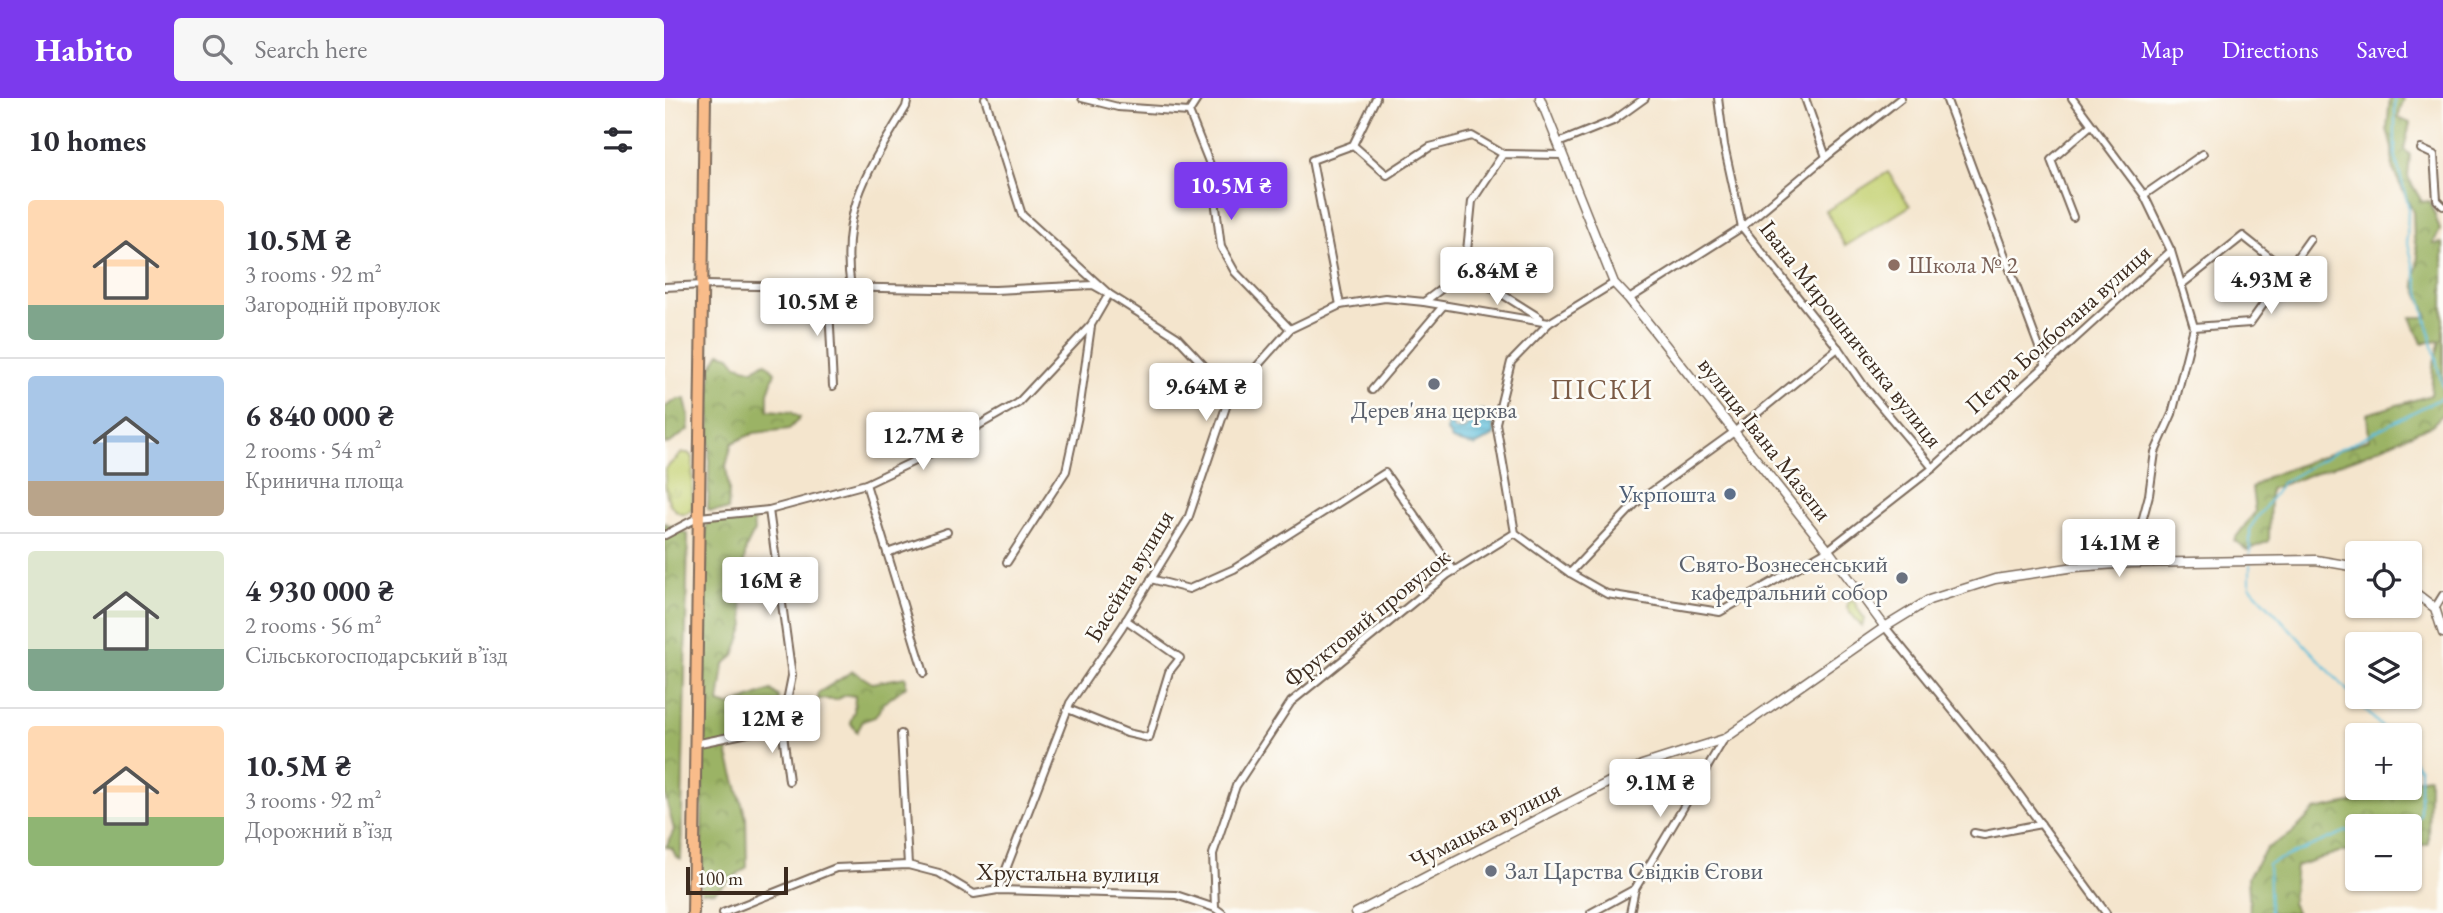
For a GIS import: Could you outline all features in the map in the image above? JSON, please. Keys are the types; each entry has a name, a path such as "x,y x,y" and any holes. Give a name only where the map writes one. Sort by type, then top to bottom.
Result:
{"highway":[{"path":"693,913 707,99"}],"street":[{"path":"851,288 846,262 849,225 859,188 908,98"},
{"path":"985,98 1022,215 1109,294"},
{"path":"1082,98 1118,107 1189,112"},
{"path":"1189,112 1198,98"},
{"path":"1340,304 1312,160 1353,145 1376,98"},
{"name":"вулиця Івана Мазепи","path":"1540,98 1614,283 2002,771 2106,913"},
{"name":"Івана Мирошниченка вулиця","path":"1718,98 1724,145 1742,227 1838,348 1864,386 1933,468"},
{"path":"1805,98 1826,157"},
{"path":"1629,299 1742,227 1901,98"},
{"path":"1946,98 2046,366"},
{"name":"Петра Болбочана вулиця","path":"1515,533 1570,573 1607,594 1720,612 1828,550 1933,468 2171,251 2144,195 2072,98"},
{"path":"1558,143 1613,121 1643,99"},
{"path":"1189,112 1211,167 1221,247 1235,272 1290,329"},
{"path":"2073,217 2051,160 2091,125"},
{"path":"1353,145 1387,175 1430,148 1472,136 1503,154 1562,155"},
{"path":"2421,149 2434,155 2437,200 2443,206"},
{"path":"1424,302 1465,271 1472,201 1503,154"},
{"path":"2144,195 2203,154"},
{"path":"2181,285 2243,236 2287,271"},
{"path":"2194,327 2250,323 2310,239"},
{"path":"2131,563 2148,495 2155,452 2172,414 2194,327 2171,251"},
{"path":"1465,271 1546,322"},
{"path":"1515,533 1496,423 1511,362 1546,322 1614,283"},
{"path":"665,287 703,285 995,290 1093,285 1177,337 1210,372 1229,398"},
{"path":"828,288 833,386"},
{"path":"665,535 699,517 769,510 866,484 929,454 1018,403 1091,324 1109,294"},
{"name":"Басейна вулиця","path":"998,890 1068,709 1188,519 1229,398 1290,329 1340,304 1385,298 1546,322"},
{"path":"1372,390 1443,306"},
{"path":"1007,562 1066,471 1079,411 1091,324"},
{"path":"1570,573 1636,503 1734,432 1838,348"},
{"path":"1151,579 1189,589 1234,569 1385,473 1454,571"},
{"path":"866,484 924,673"},
{"path":"769,510 792,676 782,726 789,781"},
{"path":"887,553 947,532"},
{"name":"Фруктовий провулок","path":"1215,908 1213,854 1236,786 1291,702 1454,571 1515,533"},
{"name":"Чумацька вулиця","path":"1356,913 1642,765 1724,739 1885,627 1929,600 1994,579 2075,567 2131,563 2316,560 2345,564"},
{"path":"2435,608 2443,595"},
{"path":"2422,598 2435,608 2443,633"},
{"path":"1068,709 1127,733 1149,738 1169,672 1179,658 1126,620"},
{"path":"695,744 782,726"},
{"path":"901,734 908,864"},
{"path":"1630,913 1635,889 1724,739"},
{"path":"1974,833 1984,835 2041,824"},
{"name":"Хрустальна вулиця","path":"723,913 837,868 908,864 939,873 974,894 998,890 1176,895 1215,908 1222,913"},
{"path":"1591,913 1635,889"}],"green space":[{"path":"2390,98 2404,98 2398,118 2410,123 2404,149 2410,155 2408,177 2422,202 2430,201 2440,230 2433,244 2443,243 2443,414 2432,425 2359,457 2270,489 2269,541 2247,550 2234,540 2255,512 2252,488 2267,477 2369,439 2367,414 2431,395 2433,366 2440,341 2422,343 2411,317 2428,317 2415,285 2418,255 2413,212 2393,169 2392,148 2387,129"},
{"path":"1888,172 1910,206 1845,246 1826,211"},
{"path":"720,353 730,356 737,365 753,370 765,362 775,372 768,393 768,410 791,412 800,418 789,429 754,433 732,443 726,466 728,510 710,511 711,367"},
{"path":"678,399 685,399 689,418 688,430 665,444 665,407"},
{"path":"682,453 688,453 693,458 692,510 684,514 678,512 670,503 665,476 665,469"},
{"path":"753,518 754,532 746,548 740,591 745,625 734,656 724,664 719,703 729,706 771,690 779,697 778,712 754,731 736,735 727,752 746,818 747,867 714,892 701,892 706,527 709,522"},
{"path":"665,523 688,534 681,859 676,857 672,848 666,847 674,830 666,799"},
{"path":"1851,600 1864,619 1862,627 1847,608"},
{"path":"853,671 872,683 906,677 906,686 884,703 875,717 863,721 857,732 850,722 855,696 846,695 836,700 818,699 818,693"},
{"path":"2429,777 2428,844 2422,845 2422,814 2345,814 2345,852 2296,866 2292,903 2297,913 2250,913 2248,877 2267,848 2291,834 2315,810 2366,800 2422,800 2422,778"}],"water":[{"path":"1481,410 1491,413 1495,435 1475,446 1452,440 1447,431 1448,422 1450,420 1454,430 1464,430"}],"waterway":[{"path":"2395,98 2395,155 2408,205 2407,239 2443,388"},
{"path":"2250,559 2250,528 2282,483 2331,454 2443,397"},
{"path":"2250,564 2250,586 2378,723"},
{"path":"2420,800 2420,814"},
{"path":"2270,913 2268,864 2345,832"}],"place":[{"name":"Школа № 2","path":"1894,265"},
{"name":"Дерев'яна церква","path":"1434,384"},
{"name":"Укрпошта","path":"1730,494"},
{"name":"Свято-Вознесенський кафедральний собор","path":"1902,578"},
{"name":"Зал Царства Свідків Єгови","path":"1491,871"}],"district":[{"name":"ПІСКИ","path":"1602,389"}]}
